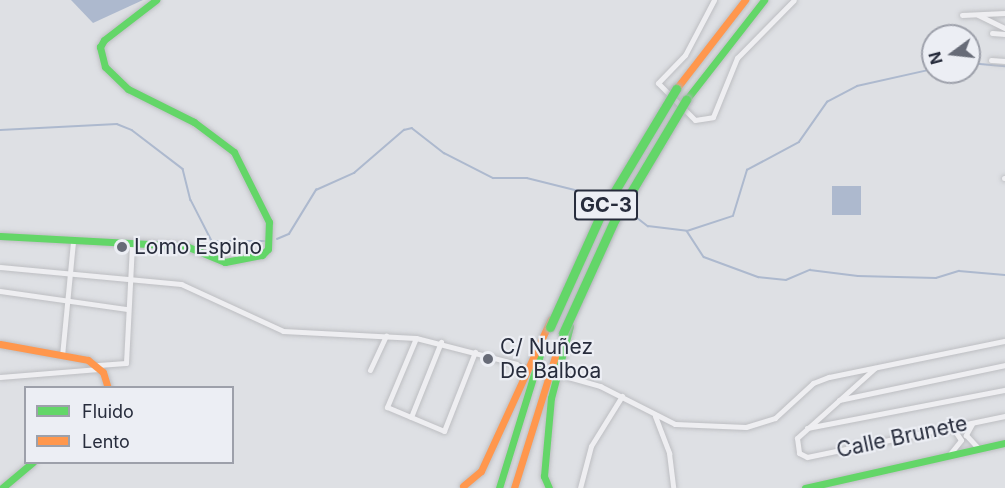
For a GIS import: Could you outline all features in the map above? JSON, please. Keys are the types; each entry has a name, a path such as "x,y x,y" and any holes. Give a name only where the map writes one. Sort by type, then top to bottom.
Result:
{"main road":[{"path":"0,236 73,242 186,246 225,262 262,255 271,241 269,222 234,152 194,122 128,89 105,67 100,47 104,40 156,0"},
{"name":"GC-3","path":"499,488 548,327 602,214 676,89 745,0"},
{"name":"GC-3","path":"514,488 575,303 637,178 686,100 764,0"},
{"path":"461,487 481,471 548,327"},
{"path":"549,488 544,476 551,398 566,332"},
{"path":"0,344 62,356 99,367 108,386"},
{"path":"805,488 1005,443"},
{"path":"2,488 31,464"}],"street":[{"path":"714,0 685,55 658,83 661,91 695,120 713,117 737,58 794,0"},
{"path":"962,15 1005,13"},
{"path":"977,14 1005,28"},
{"path":"992,33 1005,34"},
{"path":"991,60 1005,61"},
{"path":"62,356 73,242"},
{"path":"0,377 126,363 126,309 132,243"},
{"path":"0,267 188,286 283,331 416,338 441,342 517,364"},
{"path":"0,291 126,309"},
{"path":"370,370 386,336"},
{"path":"416,338 387,407 444,431 475,352"},
{"path":"561,375 611,391 655,416 675,424 746,427 776,418 813,383 1005,341"},
{"path":"411,417 441,342"},
{"path":"837,400 1005,366"},
{"path":"807,428 876,368"},
{"path":"807,428 1005,390"},
{"path":"611,391 615,405"},
{"path":"580,488 591,446 622,396"},
{"path":"615,405 631,402"},
{"path":"655,416 669,453 673,488"},
{"name":"Calle Brunete","path":"807,428 796,438 799,453 807,457 1005,416"},
{"path":"974,423 966,435 978,448"},
{"path":"949,455 961,440 952,427"}],"water":[{"path":"71,0 143,0 93,23"},
{"path":"832,186 861,186 861,215 832,215"}],"waterway":[{"path":"981,64 1005,66"},
{"path":"626,209 648,226 687,231 733,216 747,170 799,142 827,102 857,86 921,72"},
{"path":"0,130 117,124 132,130 183,169 191,200 212,241 265,241"},
{"path":"277,239 289,234 316,190 354,173 404,130 412,128 444,153 493,178 527,178 607,198"},
{"path":"687,231 704,257 758,277 786,280 810,270 858,276 936,278 959,271 1005,275"}],"tunnel":[{"path":"517,364 550,372"}],"traffic: fast":[{"path":"0,236 186,246 225,262 262,255 268,249 269,222 234,152 194,122 128,89 105,67 100,47 104,40 156,0"},
{"path":"686,100 764,0"},
{"path":"550,327 601,214 676,89"},
{"path":"563,333 615,219 686,100"},
{"path":"549,488 544,476 551,398 570,326"},
{"path":"499,488 540,355"},
{"path":"805,488 1005,443"},
{"path":"2,488 31,464"}],"traffic: slow":[{"path":"676,89 745,0"},
{"path":"463,486 481,471 551,319"},
{"path":"0,344 88,360 103,372 107,386"},
{"path":"514,488 555,356"}],"place":[{"name":"Lomo Espino","path":"122,247"},
{"name":"C/ Nuñez De Balboa","path":"488,359"}]}
